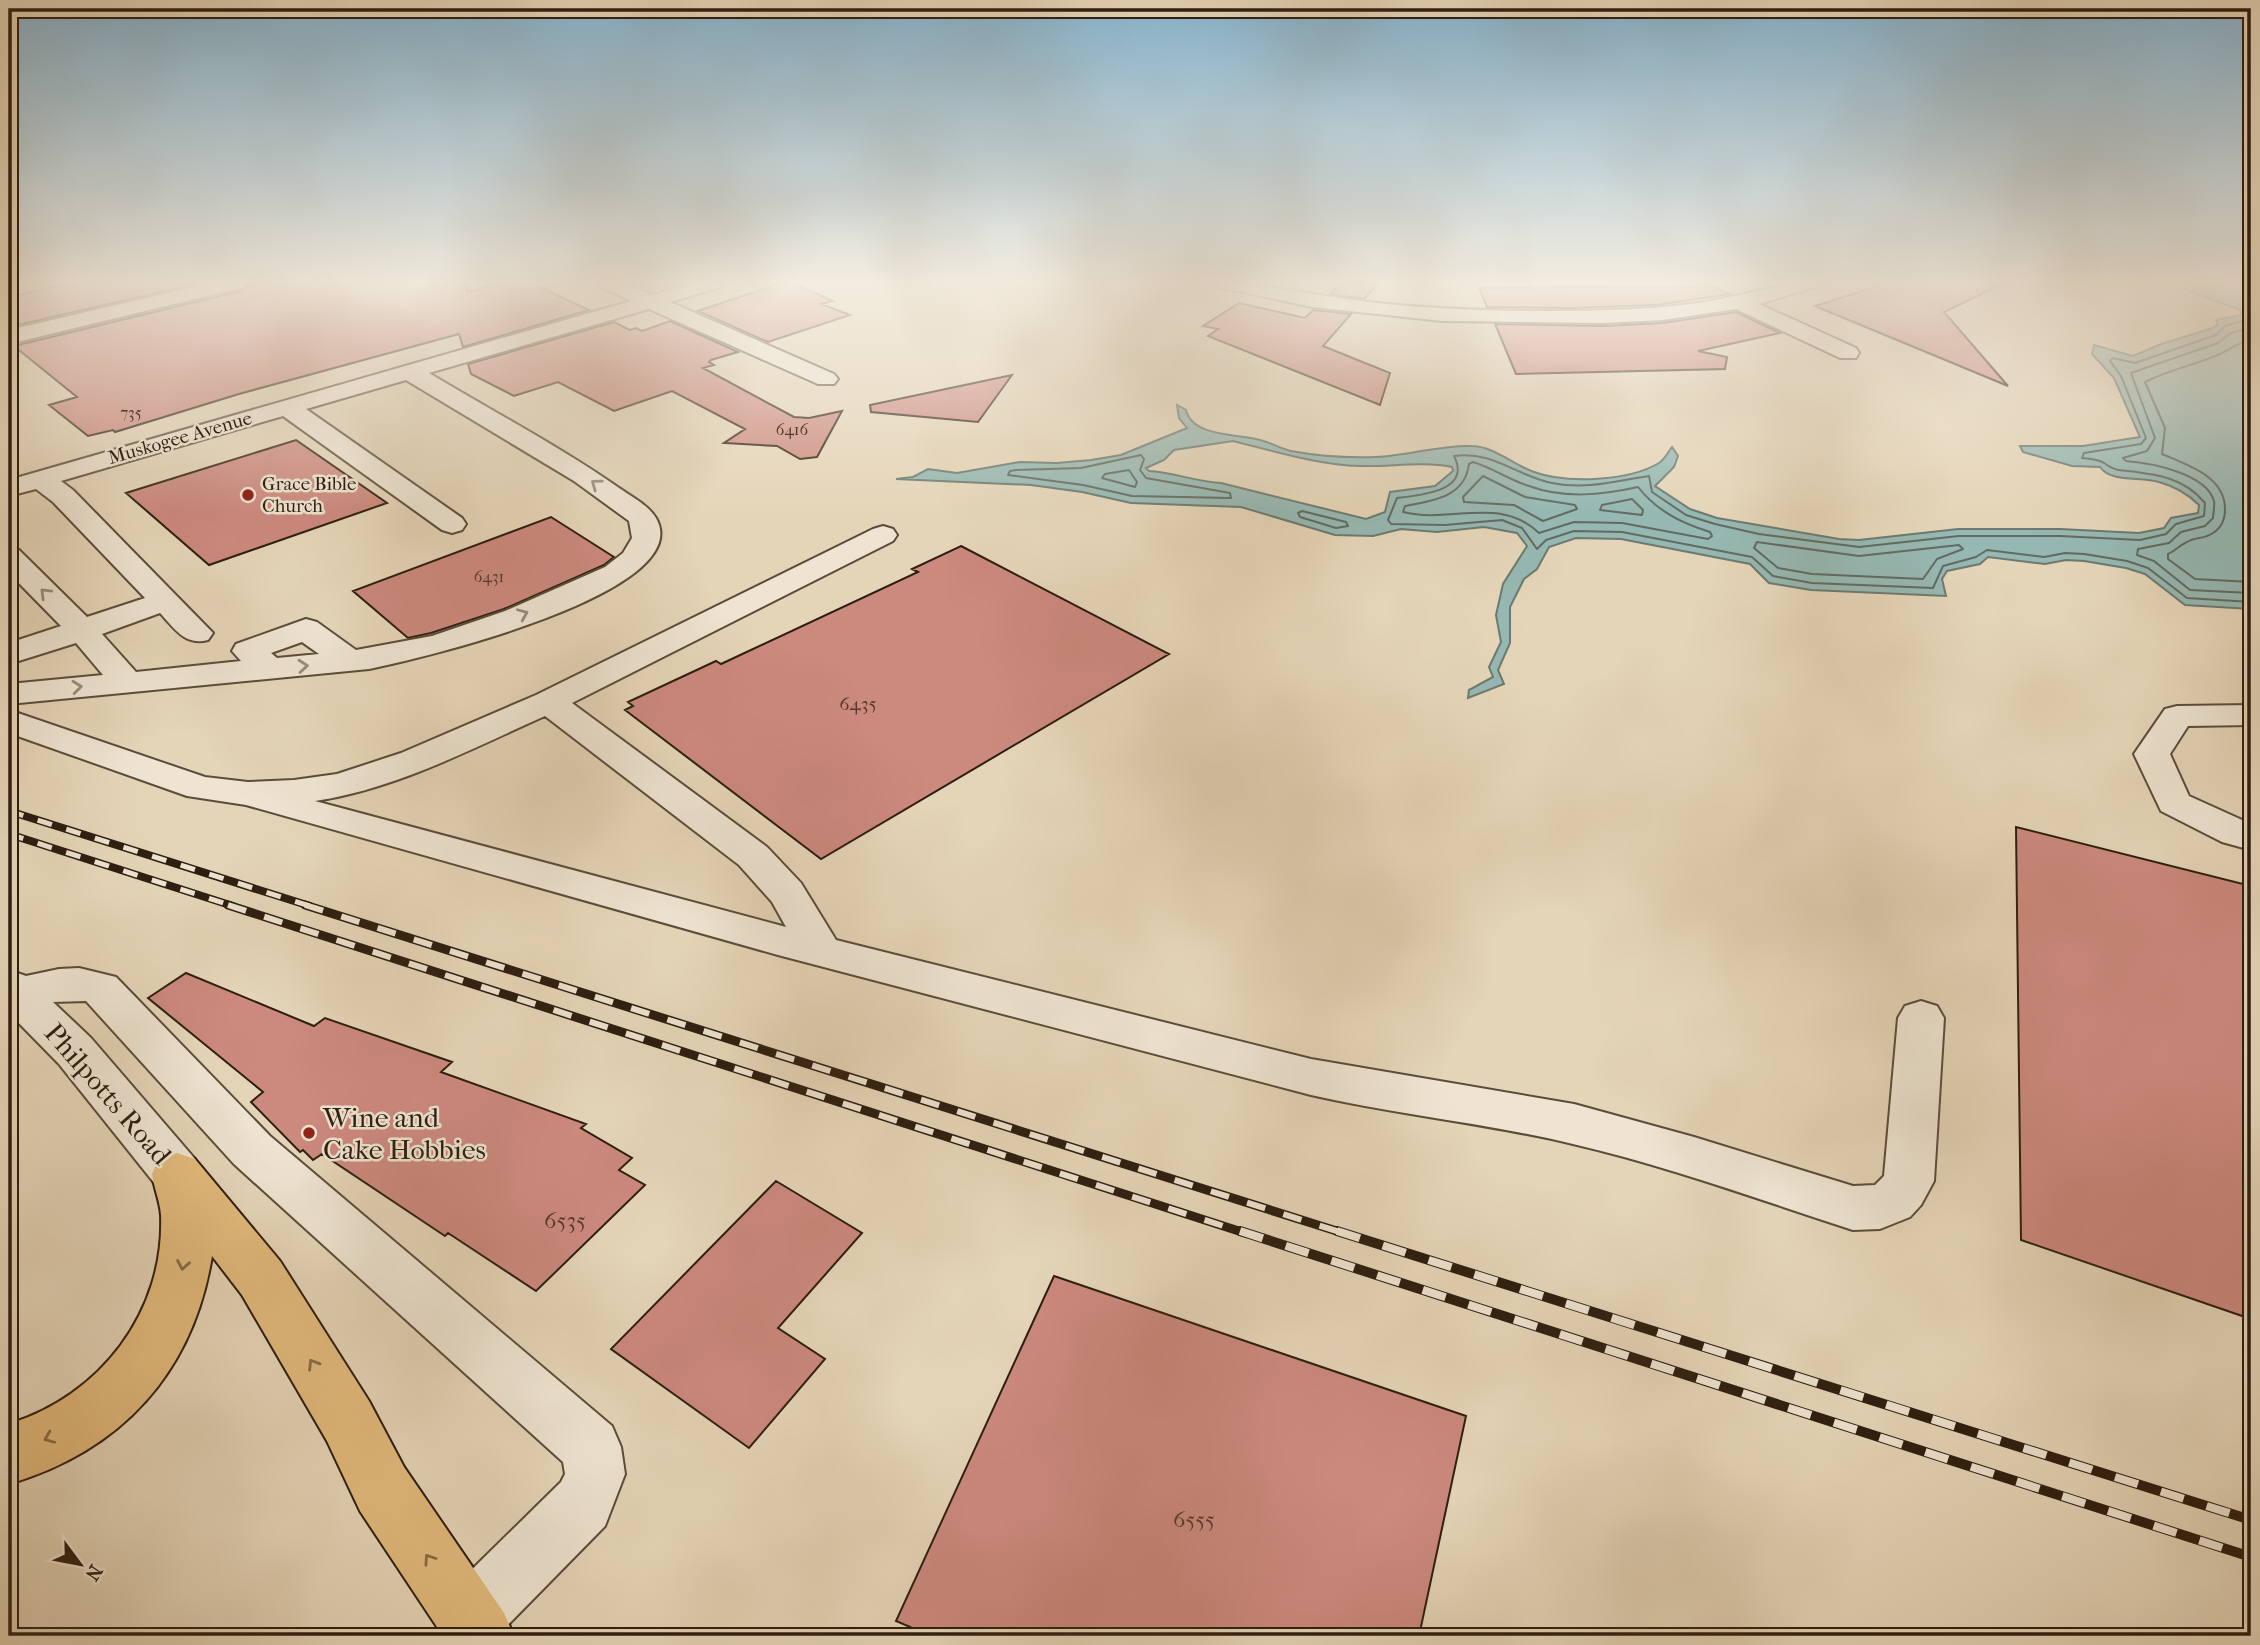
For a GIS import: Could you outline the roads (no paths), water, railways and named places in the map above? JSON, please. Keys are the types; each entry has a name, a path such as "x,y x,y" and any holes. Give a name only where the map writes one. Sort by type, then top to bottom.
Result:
{"highway":[{"path":"9,1454 62,1432 108,1400 144,1362 163,1329 183,1269 187,1217 177,1174"},
{"path":"177,1174 261,1278 348,1421 382,1489 475,1627"}],"street":[{"path":"14,500 295,414 408,371 447,360"},
{"path":"782,360 826,379"},
{"path":"9,694 270,669 248,651 306,629 349,661 419,650 488,629 605,580 633,559 647,538 646,526 640,516 583,475 408,371"},
{"path":"295,414 452,524"},
{"path":"51,487 197,634"},
{"path":"248,794 294,792 342,785 414,761 548,702 883,534"},
{"path":"9,556 82,630 127,682"},
{"path":"9,654 165,601"},
{"path":"548,702 753,856 787,893 821,951"},
{"path":"2251,715 2177,716 2152,754 2175,803 2235,833 2251,838"},
{"path":"9,721 201,788 248,794 480,861 1328,1081 1534,1115 1674,1151 1853,1208 1881,1208 1899,1199 1909,1181 1921,1018"},
{"path":"14,990 80,982 100,988 252,1150 591,1447 595,1474 583,1504 475,1627"},
{"name":"Philpotts Road","path":"14,990 75,1051 177,1174"}],"water":[{"path":"2097,360 2251,360 2251,609 2185,605 2145,574 2084,561 2066,560 2045,564 1988,557 1980,564 1947,571 1942,579 1946,596 1811,590 1769,583 1750,564 1621,539 1576,538 1549,547 1537,569 1524,579 1510,607 1510,643 1498,670 1504,684 1468,698 1469,690 1493,677 1489,667 1501,642 1496,615 1503,584 1527,546 1517,533 1484,527 1437,532 1401,529 1373,536 1335,535 1241,507 1131,503 1082,492 1031,485 896,479 913,477 928,469 957,473 1020,462 1057,463 1121,455 1187,428 1179,418 1177,405 1186,410 1197,425 1205,429 1260,440 1291,451 1365,457 1471,446 1496,452 1534,472 1563,478 1598,479 1631,474 1659,463 1672,447 1678,456 1674,467 1655,486 1690,509 1717,518 1839,539 1859,540 1958,529 2060,529 2139,533 2164,528 2171,518 2198,513 2199,505 2175,488 2164,484 2152,480 2119,477 2100,467 2072,466 2023,452 2020,446 2083,446 2140,437 2114,378","holes":["1233,441 1296,457 1360,466 1429,464 1452,467 1453,471 1435,486 1390,492 1385,512 1366,519 1221,483 1149,471 1146,468 1164,460 1174,450"]}],"railway":[{"path":"9,811 310,906"},
{"path":"9,834 233,906"},
{"path":"228,905 1245,1233"},
{"path":"305,905 1343,1233"},
{"path":"1240,1231 2251,1557"},
{"path":"1337,1231 2251,1520"}],"place":[{"name":"Grace Bible Church","path":"248,495"},
{"name":"Wine and Cake Hobbies","path":"309,1133"}]}
